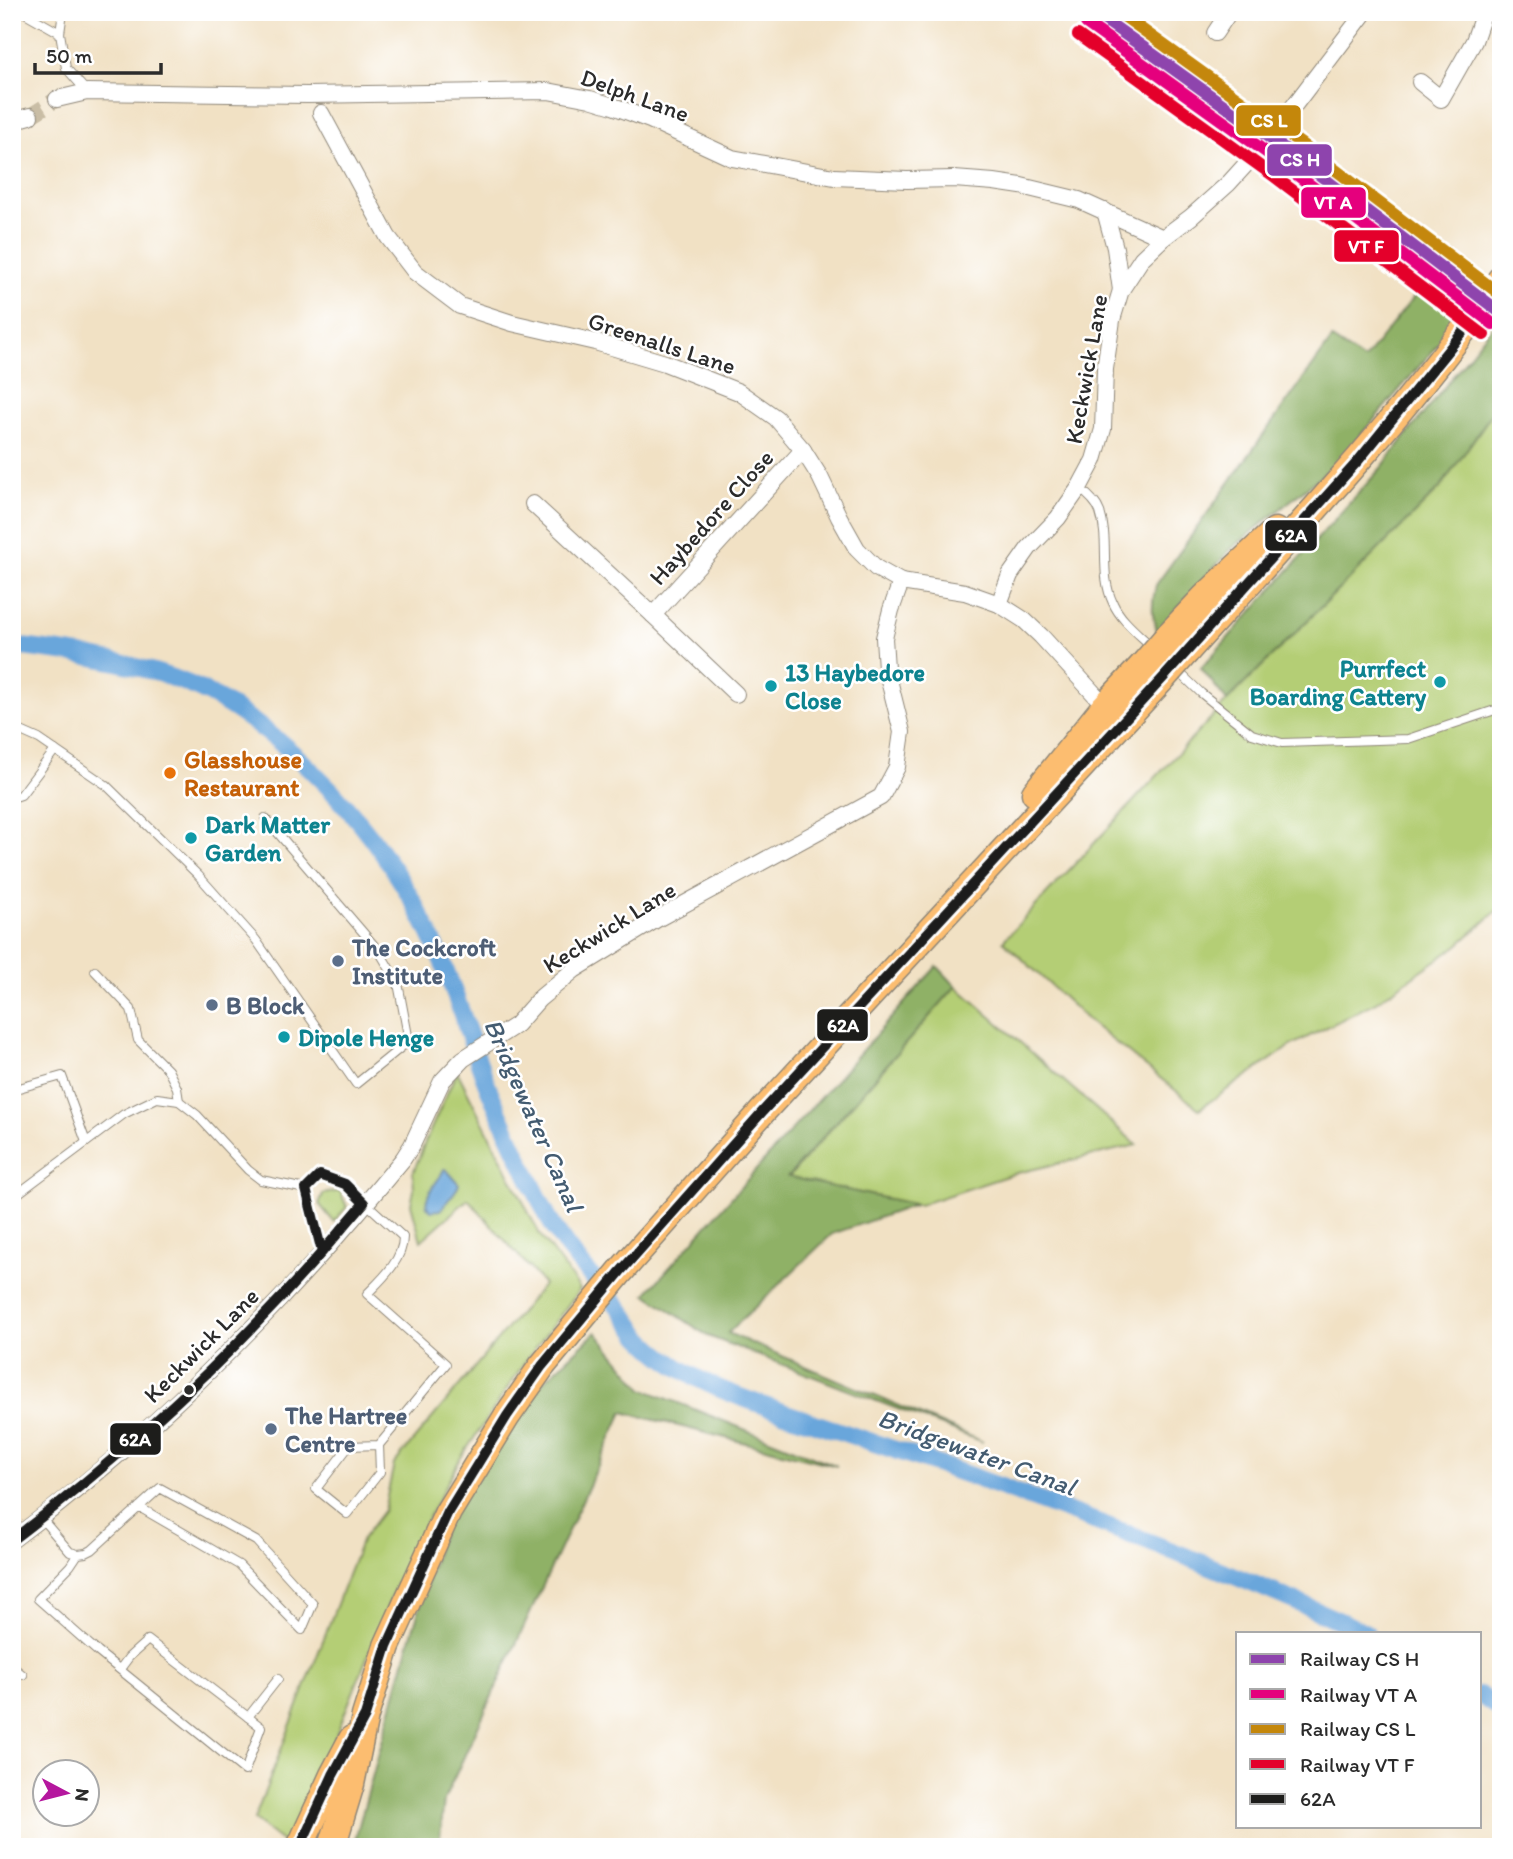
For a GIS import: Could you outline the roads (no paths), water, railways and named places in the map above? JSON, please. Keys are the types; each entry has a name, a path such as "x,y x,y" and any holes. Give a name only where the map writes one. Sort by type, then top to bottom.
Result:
{"main road":[{"path":"332,1847 351,1784 365,1716 387,1646 448,1512 507,1416 542,1366 620,1272 763,1111 956,902 1113,714 1357,461 1471,321 1501,279"},
{"path":"300,1847 332,1775 365,1716"}],"street":[{"path":"1215,33 1229,12"},
{"name":"Keckwick Lane","path":"999,604 1010,575 1029,548 1058,518 1094,460 1103,429 1105,369 1112,320 1121,290 1142,258 1229,183 1268,140 1365,12"},
{"path":"1420,82 1441,99 1474,41 1484,12"},
{"name":"Delph Lane","path":"57,99 87,92 308,95 548,91 613,106 732,158 834,177 954,179 1049,191 1079,200 1163,239"},
{"name":"Greenalls Lane","path":"321,113 388,237 415,272 460,306 512,323 595,342 665,363 739,392 776,418 803,450 857,549 876,568 901,582 965,592 999,604"},
{"path":"12,121 30,116"},
{"path":"1105,211 1115,248 1121,290"},
{"name":"Haybedore Close","path":"653,615 803,450"},
{"name":"Haybedore Close","path":"533,504 736,694"},
{"name":"Keckwick Lane","path":"12,1540 144,1434 264,1316 407,1152 442,1081 463,1059 516,1024 538,999 574,970 657,919 881,797 897,767 902,732 886,668 884,638 901,582"},
{"path":"999,604 1024,620 1113,714"}],"lane":[{"path":"23,12 60,33"},
{"path":"63,12 60,33 66,68 87,92"},
{"path":"1079,488 1089,495 1100,511 1105,581 1119,612 1200,693 1252,734 1282,743 1408,739 1501,708"},
{"path":"12,727 39,739 106,785 198,875 256,940 356,1084 409,1041 398,983 379,951 265,818"},
{"path":"12,798 22,795 55,750"},
{"path":"95,971 131,1009 138,1040 168,1070 177,1088 179,1101"},
{"path":"12,1090 62,1076 86,1142"},
{"path":"12,1198 124,1114 157,1098 179,1101 197,1115 248,1170 261,1180 306,1189"},
{"path":"306,1189 320,1175 345,1184 403,1237 403,1246 387,1275 367,1294 446,1364 379,1445 380,1472 347,1514 316,1489 349,1446 379,1445"},
{"path":"306,1189 322,1252"},
{"path":"41,1518 70,1552 86,1553 160,1488 256,1541 313,1604 302,1630 239,1565 139,1507"},
{"path":"78,1554 38,1599 120,1669 245,1771 261,1727 148,1640 120,1669"},
{"path":"12,1667 23,1675"},
{"path":"248,1717 278,1679"}],"water":[{"path":"444,1169 459,1184 441,1210 431,1211 426,1205 427,1200"}],"waterway":[{"name":"Bridgewater Canal","path":"12,646 117,662 158,673 201,690 233,708 293,753 346,807 392,867 430,933 494,1102 552,1224 575,1257 619,1307 640,1336 677,1367 745,1399 954,1470 1231,1574 1364,1632"},
{"name":"Bridgewater Canal","path":"1482,1696 1501,1710"}],"tunnel":[{"path":"30,116 57,99"}],"place":[{"name":"Purrfect Boarding Cattery","path":"1440,682"},
{"name":"13 Haybedore Close","path":"771,686"},
{"name":"Glasshouse Restaurant","path":"170,773"},
{"name":"Dark Matter Garden","path":"191,838"},
{"name":"The Cockcroft Institute","path":"338,961"},
{"name":"B Block","path":"212,1005"},
{"name":"Dipole Henge","path":"284,1037"},
{"name":"The Hartree Centre","path":"271,1429"}]}
